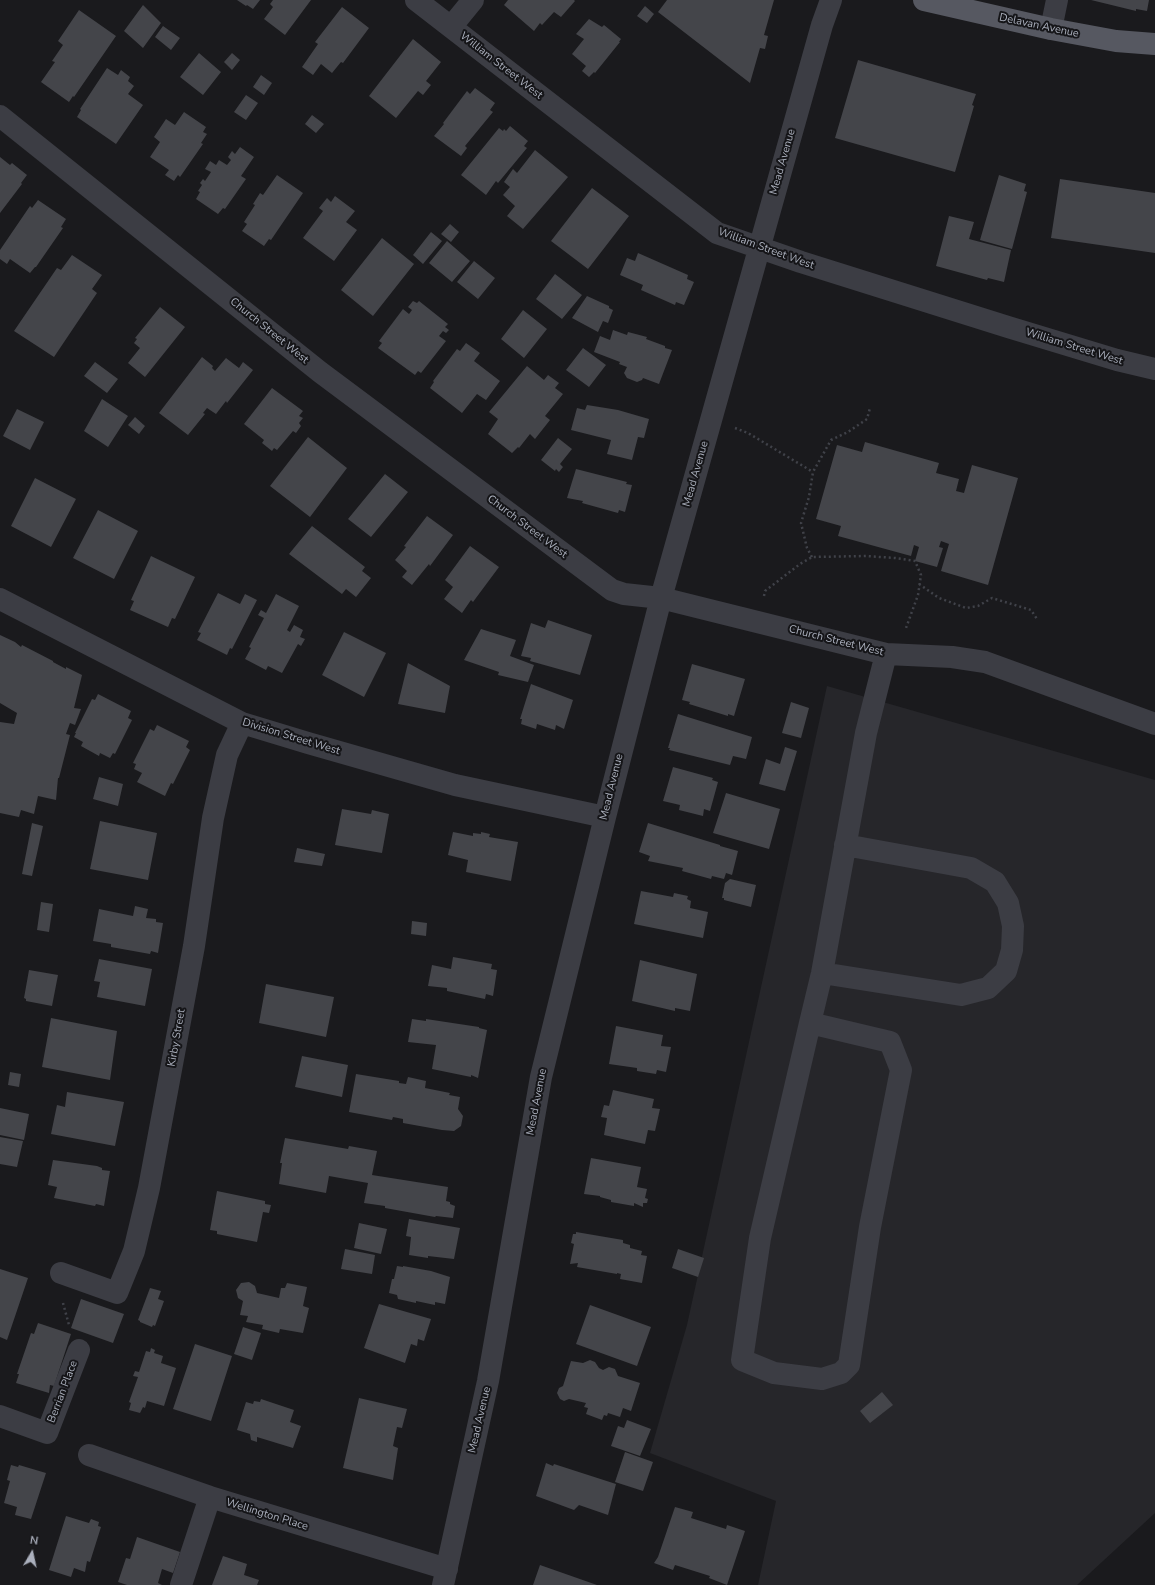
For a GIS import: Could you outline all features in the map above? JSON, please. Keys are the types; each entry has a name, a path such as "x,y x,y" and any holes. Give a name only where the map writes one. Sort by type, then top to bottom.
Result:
{"main road":[{"name":"Delavan Avenue","path":"924,0 1051,30 1116,41 1155,44"}],"street":[{"name":"William Street West","path":"416,0 717,233 801,262 1008,327 1117,360 1155,369"},
{"path":"451,27 473,0"},
{"name":"Mead Avenue","path":"445,1577 488,1381 541,1077 604,817 661,598 711,418 822,25 831,0"},
{"path":"1051,30 1057,0"},
{"name":"Church Street West","path":"0,116 320,372 612,590 624,594 661,598 891,654 952,657 985,662 1155,724"},
{"name":"Division Street West","path":"0,599 242,723 456,786 604,817"},
{"path":"810,1023 890,1042 901,1070 870,1227 849,1365 841,1373 822,1379 774,1373 742,1360 760,1238 810,1023 822,973 866,733 891,654"},
{"name":"Kirby Street","path":"61,1272 117,1294 134,1251 149,1188 191,962 213,818 227,755 242,723"},
{"path":"822,973 961,995 988,988 1006,971 1012,950 1013,926 1008,903 995,882 971,868 845,845"},
{"name":"Berrian Place","path":"0,1416 47,1433 79,1350"},
{"name":"Wellington Place","path":"89,1455 210,1498 445,1577"},
{"path":"181,1585 210,1498"}],"path":[{"path":"812,557 807,548 801,523 809,497 813,472 831,440 848,432 867,419 870,408"},
{"path":"711,418 748,433 813,472"},
{"path":"758,622 765,591 800,564 812,557 866,556 915,561 920,574 918,595 891,654"},
{"path":"919,584 939,598 966,608 978,606 992,598 1031,610 1037,619"},
{"path":"61,1272 62,1298 71,1332 79,1350"}],"shaded area":[{"path":"827,686 1155,780 1155,1513 1077,1585 758,1585 776,1501 650,1453 687,1325"}],"building":[{"path":"237,0 260,0 253,9"},
{"path":"273,0 311,0 285,35 264,19 273,7 270,4"},
{"path":"508,0 575,1 561,17 554,12 542,25 540,23 534,31 504,5"},
{"path":"667,0 774,0 764,35 768,36 765,49 760,48 750,83 658,12"},
{"path":"1091,0 1149,0 1147,11 1136,9 1136,11"},
{"path":"143,5 161,23 143,48 124,31"},
{"path":"645,6 654,14 647,23 637,16"},
{"path":"342,7 369,28 343,63 341,62 332,73 321,64 313,75 302,67 318,44 315,42"},
{"path":"79,10 116,36 69,102 41,82 55,62 52,61 63,45 58,41"},
{"path":"589,19 602,27 604,25 621,39 595,73 594,72 589,77 582,71 586,66 572,54 584,39 576,34"},
{"path":"163,26 180,38 171,50 155,37"},
{"path":"413,39 441,62 426,81 431,85 423,95 418,91 396,118 369,96"},
{"path":"199,53 221,72 203,95 180,77"},
{"path":"232,53 240,60 232,70 224,62"},
{"path":"858,60 976,94 955,172 835,138"},
{"path":"107,68 118,75 121,70 130,77 128,81 134,86 128,94 143,105 116,144 77,117 81,110 80,109"},
{"path":"261,75 272,83 264,95 253,87"},
{"path":"475,88 495,103 490,110 493,112 465,146 467,148 461,156 434,136 467,91 470,94"},
{"path":"246,95 258,103 246,120 234,112"},
{"path":"184,112 206,127 203,132 207,134 201,143 203,144 180,177 178,175 174,181 165,175 169,170 150,157 160,142 154,137 166,119 175,125"},
{"path":"312,115 324,124 316,133 305,124"},
{"path":"510,126 528,141 524,146 527,148 498,183 496,181 486,195 461,175 499,128 506,131"},
{"path":"240,147 254,157 241,176 246,179 225,209 223,208 218,214 196,199 200,192 198,191 202,185 200,183 203,179 205,181 211,172 205,169 210,161 216,165 219,160 227,165 231,160 228,157 232,151 235,154"},
{"path":"535,150 568,177 523,229 507,216 515,206 503,195 510,187 504,182 513,169 517,173"},
{"path":"0,157 10,165 12,163 27,175 0,213"},
{"path":"277,175 303,193 271,240 269,239 264,246 242,231 247,224 244,222 255,205 253,204 260,193 263,195"},
{"path":"999,175 1026,184 1024,191 1027,192 1012,249 980,240"},
{"path":"1060,179 1155,193 1155,253 1051,238"},
{"path":"592,188 629,216 588,269 551,241"},
{"path":"335,196 355,211 346,222 357,230 334,261 303,238 323,211 319,208 327,198 331,202"},
{"path":"38,200 66,219 61,227 63,228 36,267 30,273 10,259 7,264 0,259 0,250 30,206 32,208"},
{"path":"949,216 974,222 969,239 1011,250 1004,282 988,278 987,280 936,266"},
{"path":"450,224 459,232 451,242 441,234"},
{"path":"431,232 442,241 423,264 413,255"},
{"path":"382,238 414,264 373,316 341,290"},
{"path":"447,241 470,261 452,282 429,263"},
{"path":"638,253 688,275 687,279 694,282 684,305 676,302 675,305 641,290 643,285 620,275 627,258 635,261"},
{"path":"72,255 102,275 92,289 97,293 54,357 14,331 57,268 61,270"},
{"path":"474,261 495,278 478,299 457,282"},
{"path":"555,274 582,295 562,319 536,299"},
{"path":"587,296 609,306 609,308 613,310 608,323 603,321 598,332 572,318"},
{"path":"413,301 417,303 419,301 448,324 445,327 449,330 446,333 443,331 439,336 446,341 421,373 418,371 415,375 378,348 382,343 379,341 403,309 409,314 412,310 408,307"},
{"path":"160,307 185,327 145,377 128,363 140,348 134,343 137,339 135,338"},
{"path":"523,310 547,329 524,358 501,339"},
{"path":"613,330 627,335 628,332 647,337 646,339 672,350 659,384 643,378 637,382 627,378 624,373 627,367 619,364 620,362 594,352 600,336 610,340"},
{"path":"466,343 480,353 474,361 500,381 486,400 477,394 462,413 430,388 434,382 433,381 457,349 460,351"},
{"path":"583,348 606,365 589,387 566,370"},
{"path":"202,357 213,366 212,368 215,371 226,358 239,368 243,362 253,370 227,403 226,401 216,414 207,408 203,413 205,414 188,435 159,413"},
{"path":"95,362 118,379 107,393 84,376"},
{"path":"527,366 544,380 548,375 559,383 555,388 563,394 545,416 550,420 535,439 530,434 519,448 518,447 512,453 488,434 498,419 489,412"},
{"path":"272,388 303,411 299,416 303,418 299,423 301,426 296,433 293,431 277,450 274,448 272,451 262,443 264,440 244,424"},
{"path":"102,399 128,416 108,447 84,431"},
{"path":"587,405 618,410 649,419 644,438 638,437 632,460 607,454 611,440 571,430 577,408 585,410"},
{"path":"17,409 44,422 30,450 3,436"},
{"path":"135,417 145,426 139,434 128,425"},
{"path":"308,437 347,468 310,517 270,486"},
{"path":"558,438 572,449 560,464 563,467 559,472 556,469 555,471 541,460"},
{"path":"865,442 939,463 936,473 959,479 956,491 964,493 972,465 1018,478 988,585 941,571 949,544 941,541 939,547 943,548 937,567 915,561 919,547 914,545 911,556 838,536 841,526 816,519 837,445 862,452"},
{"path":"576,469 627,482 626,484 632,485 625,512 619,510 618,513 582,503 583,501 567,498"},
{"path":"385,474 408,492 371,537 348,519"},
{"path":"35,478 76,499 51,547 11,526"},
{"path":"98,510 138,531 114,579 73,558"},
{"path":"427,516 453,535 430,566 429,564 412,585 402,577 407,571 395,560 406,547 404,546"},
{"path":"312,526 365,567 362,571 371,578 356,597 346,589 342,594 289,554"},
{"path":"470,546 499,567 473,602 471,600 462,613 444,599 453,587 445,580"},
{"path":"151,556 195,577 175,619 172,618 168,627 130,610 134,601 131,600"},
{"path":"218,593 240,604 245,594 257,600 232,649 230,648 227,655 197,640 201,633 198,632"},
{"path":"276,594 299,606 287,630 290,632 294,625 303,630 300,637 305,639 301,646 298,644 282,673 268,666 266,670 245,659 251,648 249,647 264,618 258,615 261,610 266,613"},
{"path":"548,620 592,635 580,675 530,661 531,658 521,656 531,623 545,628"},
{"path":"481,629 516,640 510,656 534,665 528,682 498,675 499,672 464,660"},
{"path":"344,632 386,653 364,697 322,675"},
{"path":"0,635 66,669 66,667 82,675 74,708 81,709 75,725 70,723 66,734 70,735 58,778 56,800 38,796 34,814 21,810 19,817 0,813 0,722 14,724 17,713 0,703"},
{"path":"408,663 450,686 445,713 398,704"},
{"path":"692,664 745,679 734,716 728,714 728,716 689,704 690,702 682,700"},
{"path":"531,684 573,700 564,729 556,725 555,730 537,724 536,729 521,724 522,719 520,719"},
{"path":"98,694 131,711 128,718 132,720 115,754 113,753 110,758 100,753 99,756 81,746 83,742 74,737 92,699 95,700"},
{"path":"791,702 809,708 801,738 782,733"},
{"path":"678,714 752,737 746,759 733,756 730,765 669,750 670,748 668,748"},
{"path":"157,725 189,741 186,747 190,750 173,784 171,783 165,796 137,782 142,773 134,769 136,764 133,763 150,729 154,731"},
{"path":"785,747 797,751 785,791 759,784 766,759 780,764"},
{"path":"673,767 713,778 712,780 718,782 710,811 704,809 703,816 679,810 680,805 663,801"},
{"path":"99,777 123,784 118,806 93,799"},
{"path":"726,793 780,809 769,849 713,833"},
{"path":"342,809 371,814 372,810 389,814 382,853 335,845"},
{"path":"100,821 157,833 148,880 90,869"},
{"path":"32,823 43,826 32,876 22,874"},
{"path":"648,823 738,851 732,875 726,873 724,879 712,876 711,879 682,871 683,868 648,861 650,856 639,852"},
{"path":"453,832 473,836 473,833 481,834 481,832 490,834 489,837 518,842 511,881 466,872 468,860 448,855"},
{"path":"297,848 325,854 322,866 294,862"},
{"path":"730,879 756,885 751,907 724,900 724,898 722,898 725,883"},
{"path":"641,891 673,897 674,893 688,896 687,899 691,901 690,908 708,912 703,938 634,924"},
{"path":"41,902 53,904 49,932 37,930"},
{"path":"135,906 148,909 146,918 156,919 156,922 163,923 158,953 151,951 150,954 111,947 111,944 93,941 99,909 133,916"},
{"path":"412,921 427,923 426,936 411,934"},
{"path":"453,957 492,964 491,969 497,970 493,996 486,994 485,999 447,991 447,988 428,986 432,965 451,969"},
{"path":"99,959 152,969 145,1006 97,997 100,982 94,981"},
{"path":"640,960 697,974 690,1011 675,1008 675,1011 632,1001"},
{"path":"29,970 58,975 52,1006 26,1001 24,998"},
{"path":"266,984 334,997 326,1037 259,1023"},
{"path":"51,1018 117,1031 110,1080 42,1067"},
{"path":"412,1019 426,1021 426,1019 479,1027 487,1030 478,1078 471,1075 471,1077 432,1069 436,1045 408,1042"},
{"path":"616,1026 663,1035 661,1046 671,1047 666,1072 657,1070 656,1074 637,1071 637,1068 609,1064"},
{"path":"302,1056 348,1065 342,1097 295,1087"},
{"path":"10,1072 21,1074 19,1087 8,1085"},
{"path":"356,1074 399,1081 399,1083 406,1084 408,1077 426,1081 425,1088 450,1093 449,1095 460,1097 458,1109 463,1116 461,1126 454,1131 442,1130 403,1123 403,1119 393,1117 392,1120 349,1112"},
{"path":"613,1090 654,1099 652,1108 660,1109 655,1131 648,1130 645,1144 604,1135 607,1118 601,1117 604,1105 609,1106"},
{"path":"67,1092 124,1102 115,1146 51,1134 57,1105 65,1107"},
{"path":"0,1108 29,1114 24,1140 0,1135"},
{"path":"0,1137 23,1141 17,1167 0,1164"},
{"path":"285,1138 348,1149 349,1146 377,1151 372,1175 448,1187 446,1201 455,1206 453,1218 435,1217 364,1203 368,1183 329,1176 326,1193 279,1184 282,1163 280,1163"},
{"path":"591,1158 641,1167 637,1187 647,1189 645,1198 648,1199 647,1203 643,1203 643,1207 634,1203 634,1206 611,1202 611,1200 600,1196 584,1194"},
{"path":"53,1160 97,1166 102,1168 102,1170 110,1171 104,1206 96,1204 95,1206 54,1198 57,1187 48,1185"},
{"path":"217,1191 265,1201 265,1204 271,1205 269,1213 263,1212 257,1242 217,1234 217,1231 210,1230"},
{"path":"409,1219 460,1228 454,1259 428,1256 428,1258 409,1255 411,1237 406,1236"},
{"path":"359,1223 387,1229 381,1254 354,1248"},
{"path":"576,1232 623,1240 623,1243 630,1245 630,1248 642,1251 641,1255 647,1256 642,1283 620,1279 621,1274 577,1267 578,1263 570,1264 574,1244 571,1243 573,1234 576,1234"},
{"path":"345,1249 375,1255 372,1274 341,1269"},
{"path":"678,1249 704,1258 698,1277 672,1268"},
{"path":"397,1266 431,1271 450,1277 445,1304 435,1302 435,1305 416,1301 416,1303 398,1299 397,1295 389,1293"},
{"path":"0,1269 28,1278 7,1340 0,1337"},
{"path":"249,1282 255,1286 257,1293 279,1298 281,1288 285,1288 287,1283 307,1287 303,1306 309,1308 303,1333 280,1329 279,1333 262,1329 263,1325 246,1322 248,1316 240,1315 243,1301 238,1298 236,1290 241,1283"},
{"path":"150,1288 161,1291 158,1299 164,1301 155,1326 153,1325 152,1327 138,1320"},
{"path":"81,1299 124,1314 113,1343 71,1328"},
{"path":"379,1304 431,1319 424,1341 418,1339 417,1346 411,1344 405,1363 364,1348"},
{"path":"590,1305 651,1327 637,1366 576,1344"},
{"path":"38,1323 71,1334 54,1386 50,1385 49,1393 16,1383 19,1374 17,1374 31,1333 34,1334"},
{"path":"243,1327 261,1333 252,1360 234,1354"},
{"path":"195,1344 232,1356 211,1421 173,1409"},
{"path":"151,1348 155,1350 154,1353 163,1356 161,1363 176,1368 164,1406 147,1401 145,1408 143,1407 140,1413 129,1410 131,1403 129,1402 138,1377 133,1376 135,1371 139,1372 146,1351 150,1352"},
{"path":"590,1360 595,1362 599,1368 603,1370 609,1367 615,1369 618,1376 640,1383 631,1411 623,1408 620,1417 608,1413 607,1416 604,1415 602,1420 586,1414 588,1408 584,1407 586,1403 569,1399 564,1401 560,1399 557,1393 559,1388 563,1386 571,1361 583,1363"},
{"path":"882,1392 893,1405 870,1423 860,1411"},
{"path":"359,1398 407,1409 402,1428 397,1427 393,1446 398,1448 393,1480 343,1468"},
{"path":"261,1399 294,1410 290,1422 301,1426 293,1448 257,1437 257,1442 251,1440 250,1434 237,1430 246,1402 253,1404 254,1401 260,1402"},
{"path":"627,1420 651,1429 640,1456 611,1446 618,1426 624,1428"},
{"path":"625,1452 653,1462 643,1491 615,1482"},
{"path":"546,1463 553,1466 554,1464 616,1484 608,1515 579,1505 574,1510 536,1496"},
{"path":"11,1465 18,1467 19,1465 46,1473 31,1519 15,1515 17,1507 4,1503 10,1481 7,1480"},
{"path":"675,1507 693,1512 691,1518 726,1529 727,1525 745,1531 727,1585 709,1578 710,1576 675,1565 673,1570 654,1563 658,1557"},
{"path":"66,1516 89,1523 91,1519 99,1522 98,1526 101,1527 90,1562 87,1561 85,1572 74,1568 71,1577 49,1570"},
{"path":"137,1537 180,1552 173,1573 162,1569 158,1583 162,1585 127,1585 118,1582 126,1558 130,1559"},
{"path":"223,1556 247,1564 244,1575 259,1580 257,1585 212,1585"},
{"path":"540,1565 597,1585 533,1585"}]}
